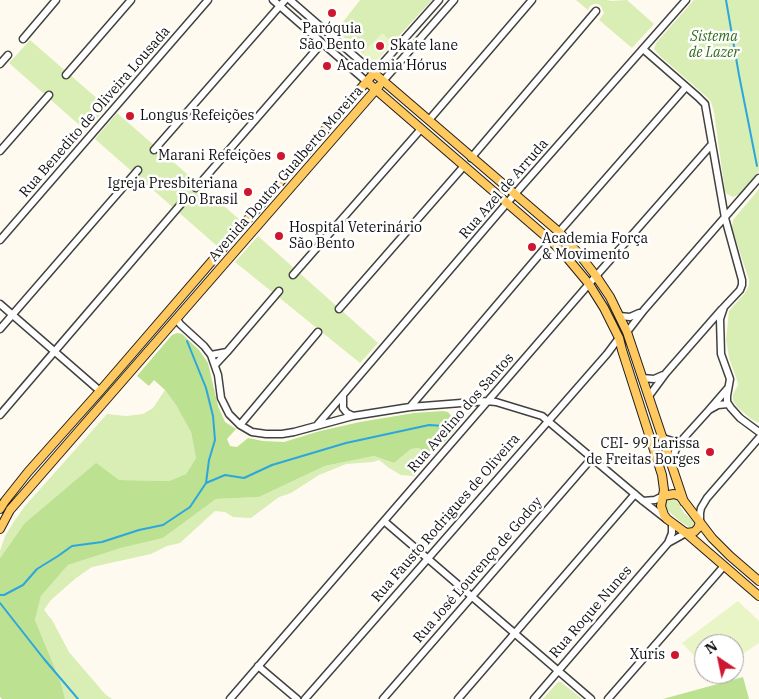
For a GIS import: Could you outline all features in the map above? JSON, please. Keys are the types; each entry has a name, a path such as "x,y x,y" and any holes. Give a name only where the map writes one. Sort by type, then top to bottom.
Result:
{"main road":[{"path":"374,73 559,232 596,276 610,298 627,332 685,503"},
{"name":"Avenida Doutor Gualberto Moreira","path":"0,509 28,472 100,392 374,73"},
{"name":"Avenida Doutor Gualberto Moreira","path":"0,529 10,510 384,81"},
{"path":"367,82 551,241 588,284 604,308 619,338 662,475 664,486 662,511 669,521 686,533 759,596"},
{"path":"421,128 428,120"},
{"path":"168,312 177,319"},
{"path":"100,392 108,398"},
{"path":"638,400 648,396"},
{"path":"663,496 676,494 712,538 759,581"},
{"name":"Rua Roque Nunes","path":"686,533 694,532 700,522"}],"street":[{"path":"23,39 56,0"},
{"path":"66,75 131,0"},
{"name":"Rua Benedito de Oliveira Lousada","path":"0,240 208,0"},
{"path":"273,0 367,82"},
{"path":"154,150 285,0"},
{"path":"290,0 374,73"},
{"name":"Avenida Doutor Gualberto Moreira","path":"374,73 439,0"},
{"name":"Avenida Doutor Gualberto Moreira","path":"384,81 454,0"},
{"path":"428,120 532,0"},
{"name":"Rua Azel de Arruda","path":"317,425 686,0"},
{"path":"471,158 596,11"},
{"path":"196,188 322,43"},
{"path":"643,49 705,104 724,218 742,280 740,290 648,396"},
{"path":"0,64 8,55"},
{"path":"559,232 686,87"},
{"path":"0,151 49,95"},
{"path":"293,275 421,128"},
{"name":"Rua Avelino dos Santos","path":"230,699 588,284 712,144"},
{"path":"339,309 464,166"},
{"path":"0,329 138,170"},
{"path":"627,332 759,178"},
{"path":"0,415 181,204"},
{"path":"410,407 551,241"},
{"path":"215,365 279,291"},
{"path":"0,304 100,392"},
{"path":"724,307 720,324 720,348 730,379 727,396 728,404 740,418 759,432"},
{"path":"619,316 634,316 644,310"},
{"path":"177,319 211,355 223,403 229,414 245,429 258,434 274,435 294,432 353,416 410,407 496,402 542,416 669,521"},
{"path":"240,425 318,332"},
{"name":"Rua Fausto Rodrigues de Oliveira","path":"305,699 619,338"},
{"path":"607,354 614,350 622,350"},
{"path":"211,355 227,352"},
{"path":"642,378 654,380 666,373"},
{"path":"671,462 676,449 682,441 729,387"},
{"path":"343,395 343,408 353,416"},
{"path":"709,410 728,404"},
{"path":"663,438 672,441 682,441"},
{"path":"700,522 701,508 707,498 759,438"},
{"name":"Rua José Lourenço de Godoy","path":"383,699 592,458"},
{"path":"458,699 635,494"},
{"path":"643,501 655,500 663,496"},
{"path":"685,503 690,506 696,505 707,498"},
{"path":"384,521 591,699"},
{"name":"Rua Roque Nunes","path":"534,699 668,543 672,533 669,521"},
{"name":"Rua Roque Nunes","path":"668,543 686,533"},
{"path":"608,699 724,566"},
{"path":"258,666 297,699"}],"green space":[{"path":"360,0 432,0 374,63 336,31"},
{"name":"Sistema de Lazer","path":"576,0 627,0 654,24 632,48 599,20 604,13 601,6 594,4 588,10"},
{"name":"Sistema de Lazer","path":"694,0 759,0 759,171 740,194 733,197 725,191 711,102 654,49 656,43"},
{"name":"Skate lane","path":"382,33 393,43 374,63 363,53"},
{"path":"30,40 107,107 86,131 9,63"},
{"path":"117,113 240,220 217,246 95,139"},
{"path":"759,189 759,423 737,407 733,400 733,394 738,385 729,358 726,339 729,311 745,293 749,285 732,228 733,220"},
{"path":"258,236 378,343 360,363 235,262"},
{"path":"182,334 199,350 208,363 218,406 225,422 236,429 227,439 230,446 237,447 248,438 284,442 360,422 414,413 448,412 456,422 456,429 430,458 419,448 411,449 394,463 374,456 325,466 259,497 216,499 163,538 121,548 68,565 41,596 35,620 61,683 65,699 2,699 0,697 0,558 24,524 96,463 119,480 169,481 186,474 196,458 191,432 176,405 165,390 154,380 149,386 137,376 172,335"},
{"path":"165,390 191,432 196,458 186,474 169,481 119,480 24,524 0,558 0,551 5,536 25,506 107,414 126,416 143,414 153,408"},
{"path":"419,448 430,458 414,476 401,475 379,460 346,464 319,475 291,493 279,497 251,518 233,517 225,512 215,511 180,543 167,546 151,554 92,567 76,578 51,600 44,610 52,620 69,652 105,694 112,699 65,699 61,683 35,620 41,596 68,565 121,548 163,538 216,499 259,497 325,466 374,456 394,463 411,449"},
{"path":"670,497 676,499 684,513 693,521 692,527 681,522 667,510 665,502"},
{"path":"738,601 759,621 759,643 744,653 744,634 694,634"},
{"path":"694,634 694,656 682,643"},
{"path":"744,681 749,699 663,699 718,684 744,684"},
{"path":"558,682 561,682 582,699 543,699"}],"waterway":[{"path":"726,0 757,166"},
{"path":"187,341 206,388 213,416 215,440 209,460 206,483"},
{"path":"0,595 4,595 23,585 37,569 72,546 102,542 139,530 163,525 190,507 206,483 225,475 244,478 272,465 346,443 429,425 445,426"},
{"path":"0,603 78,699"}],"place":[{"name":"Paróquia São Bento","path":"332,13"},
{"name":"Skate lane","path":"380,46"},
{"name":"Academia Hórus","path":"327,66"},
{"name":"Longus Refeições","path":"130,116"},
{"name":"Marani Refeições","path":"281,156"},
{"name":"Igreja Presbiteriana Do Brasil","path":"248,192"},
{"name":"Hospital Veterinário São Bento","path":"279,236"},
{"name":"Academia Força & Movimento","path":"532,247"},
{"name":"CEI- 99 Larissa de Freitas Borges","path":"710,452"},
{"name":"Xuris","path":"675,655"}]}
